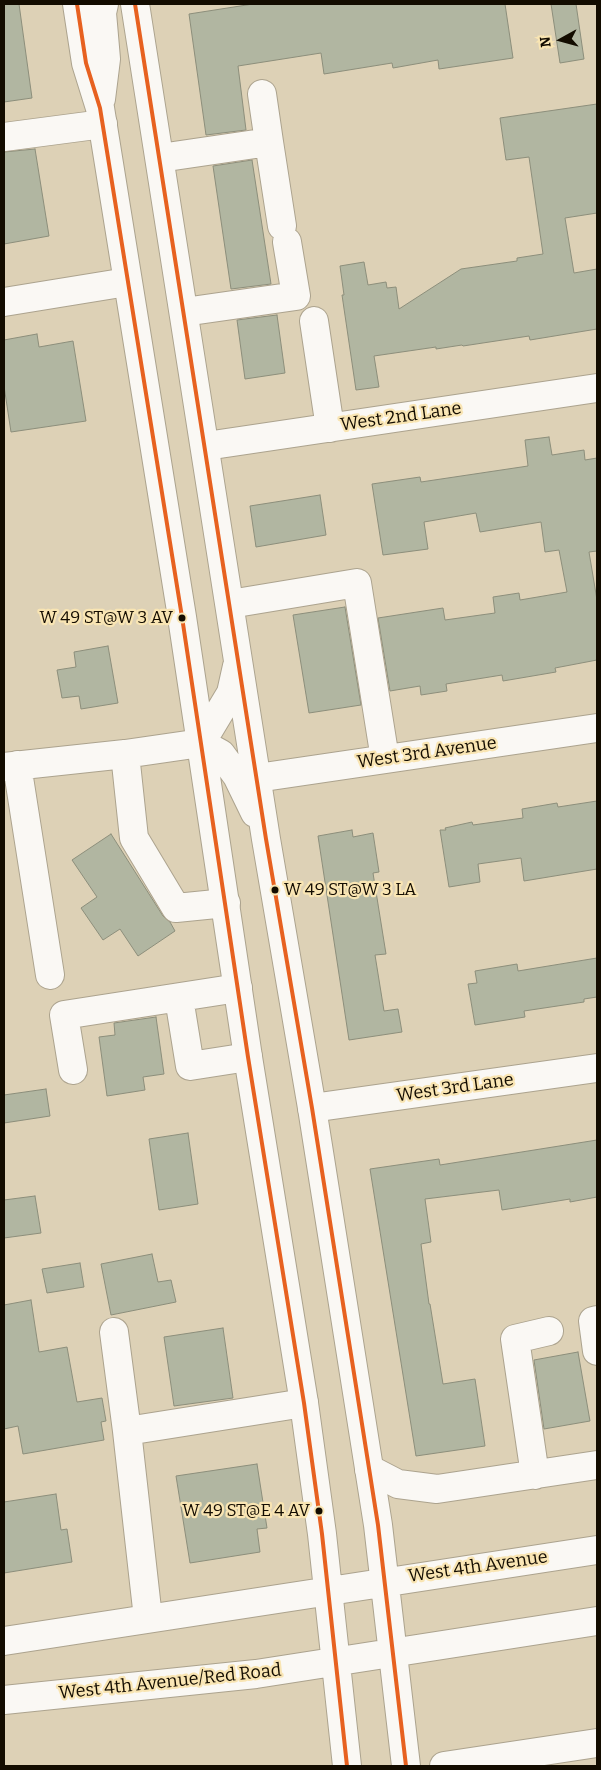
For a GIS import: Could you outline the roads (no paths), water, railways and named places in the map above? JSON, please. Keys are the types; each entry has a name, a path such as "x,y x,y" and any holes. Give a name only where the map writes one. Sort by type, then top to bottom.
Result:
{"main road":[{"path":"77,4 86,62 102,116 226,903 248,1057 304,1404 329,1590 346,1766"},
{"path":"102,116 106,59 102,13 104,4"},
{"path":"135,4 206,446 266,839 312,1108 369,1468 385,1581 406,1766"},
{"path":"184,312 296,296 284,234 262,94"},
{"path":"4,137 102,116"},
{"path":"160,158 269,142"},
{"path":"4,302 127,282"},
{"path":"314,321 330,428"},
{"name":"West 2nd Lane","path":"206,446 597,388"},
{"path":"230,604 357,583 385,759"},
{"path":"201,742 231,692 239,660"},
{"name":"West 3rd Avenue","path":"258,778 597,728"},
{"path":"50,975 10,766 125,754 201,742 221,754 236,776 266,839"},
{"path":"125,754 134,838 176,908 226,903"},
{"path":"73,1070 64,1016 238,988"},
{"path":"179,998 190,1066 248,1057"},
{"name":"West 3rd Lane","path":"312,1108 597,1068"},
{"path":"597,1320 593,1321 597,1351"},
{"path":"114,1332 148,1618"},
{"path":"535,1475 515,1339 549,1332"},
{"path":"127,1431 304,1404"},
{"path":"369,1468 398,1484 437,1489 597,1466"},
{"name":"West 4th Avenue","path":"329,1590 597,1550"},
{"path":"4,1641 329,1590"},
{"path":"336,1662 597,1621"},
{"name":"West 4th Avenue/Red Road","path":"4,1700 256,1674 336,1662"},
{"path":"444,1766 597,1743"}],"place":[{"name":"W 49 ST@W 3 AV","path":"182,618"},
{"name":"W 49 ST@W 3 LA","path":"275,890"},
{"name":"W 49 ST@E 4 AV","path":"319,1511"}]}
